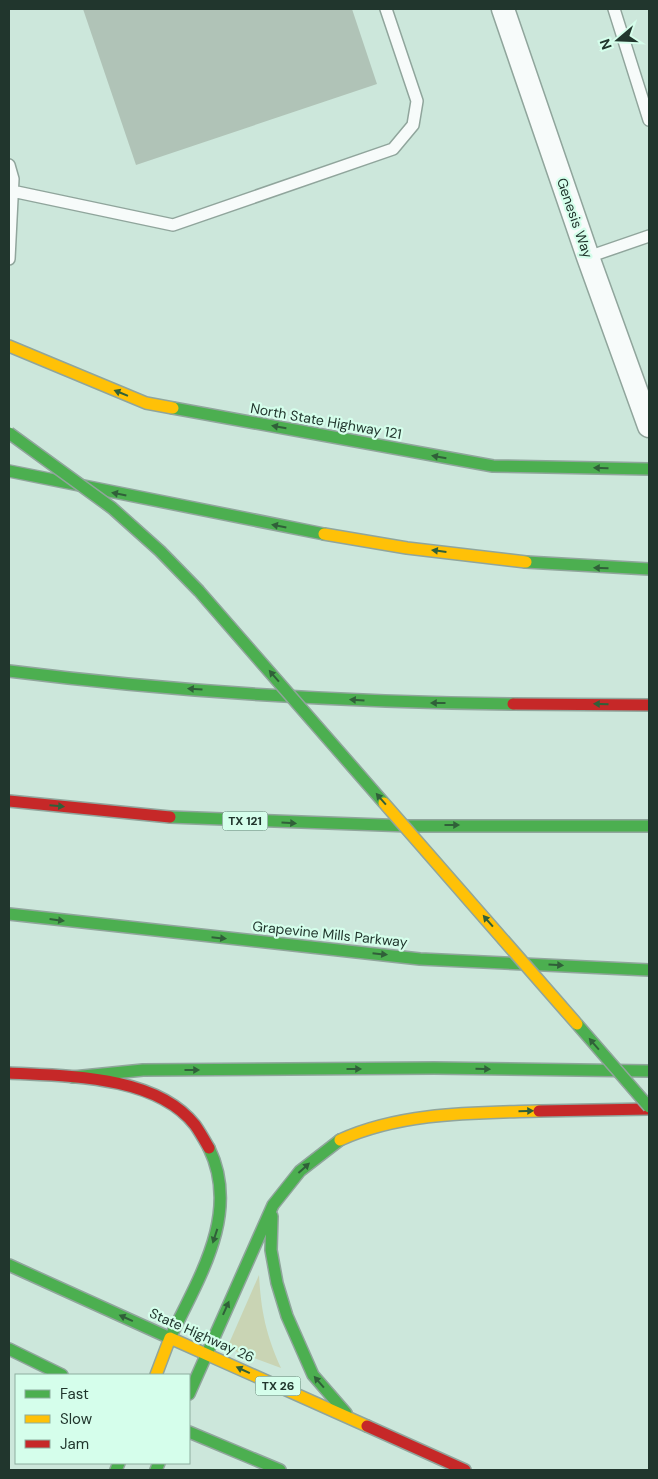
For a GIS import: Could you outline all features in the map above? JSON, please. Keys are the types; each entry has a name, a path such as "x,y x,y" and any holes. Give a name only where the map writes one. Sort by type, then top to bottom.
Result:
{"main road":[{"name":"North State Highway 121","path":"9,346 146,403 156,405 493,466 649,469"},
{"path":"9,433 112,508 160,550 200,591 649,1108"},
{"path":"9,471 343,539 577,568 649,570"},
{"path":"9,671 103,682 406,703 649,705"},
{"name":"TX 121","path":"9,801 172,817 304,824 649,826"},
{"name":"Grapevine Mills Parkway","path":"9,914 420,959 649,970"},
{"path":"73,1077 152,1070 434,1068 649,1071"},
{"path":"9,1073 73,1077 140,1089 161,1096 179,1108 195,1123 217,1165 222,1188 217,1228 210,1249 170,1338 156,1374"},
{"path":"190,1392 273,1205 300,1171 327,1148 366,1128 459,1113 649,1108"},
{"path":"273,1205 271,1250 276,1283 286,1316 313,1375 351,1419"},
{"name":"State Highway 26","path":"9,1265 465,1470"},
{"path":"9,1349 60,1374"},
{"path":"190,1432 280,1470"}],"street":[{"name":"Genesis Way","path":"503,9 588,257 649,426"}],"lane":[{"path":"12,191 173,225 393,149 413,125 416,101 386,9"},
{"path":"614,9 649,120"},
{"path":"9,165 13,179 9,259"},
{"path":"588,257 649,236"}],"green space":[{"path":"259,1275 265,1323 281,1368 227,1348"}],"building":[{"path":"83,9 352,9 377,84 136,165"}],"traffic: fast":[{"path":"173,408 493,466 649,469"},
{"path":"9,433 112,508 160,551 199,591 384,803"},
{"path":"9,471 324,534"},
{"path":"526,562 649,569"},
{"path":"9,671 135,685 261,695 513,704"},
{"path":"170,817 409,826 649,826"},
{"path":"9,914 420,959 649,970"},
{"path":"577,1024 649,1107"},
{"path":"73,1077 143,1070 434,1068 649,1071"},
{"path":"190,1392 273,1205 300,1171 340,1140"},
{"path":"170,1338 203,1269 212,1246 218,1222 220,1197 218,1173 209,1148"},
{"path":"272,1216 271,1250 277,1283 287,1316 313,1375 346,1413"},
{"path":"9,1265 170,1338"},
{"path":"9,1349 60,1374"},
{"path":"190,1432 280,1470"},
{"path":"116,1470 119,1464"},
{"path":"156,1470 159,1464"}],"traffic: slow":[{"path":"9,346 146,403 173,408"},
{"path":"324,534 407,548 526,562"},
{"path":"384,803 577,1024"},
{"path":"340,1140 363,1131 412,1119 463,1114 539,1111"},
{"path":"156,1374 170,1338 367,1426"}],"traffic: jam":[{"path":"513,704 649,705"},
{"path":"9,801 170,817"},
{"path":"9,1073 57,1075 109,1081 134,1087 158,1096 178,1109 195,1125 209,1148"},
{"path":"539,1111 649,1109"},
{"path":"367,1426 465,1470"}]}
